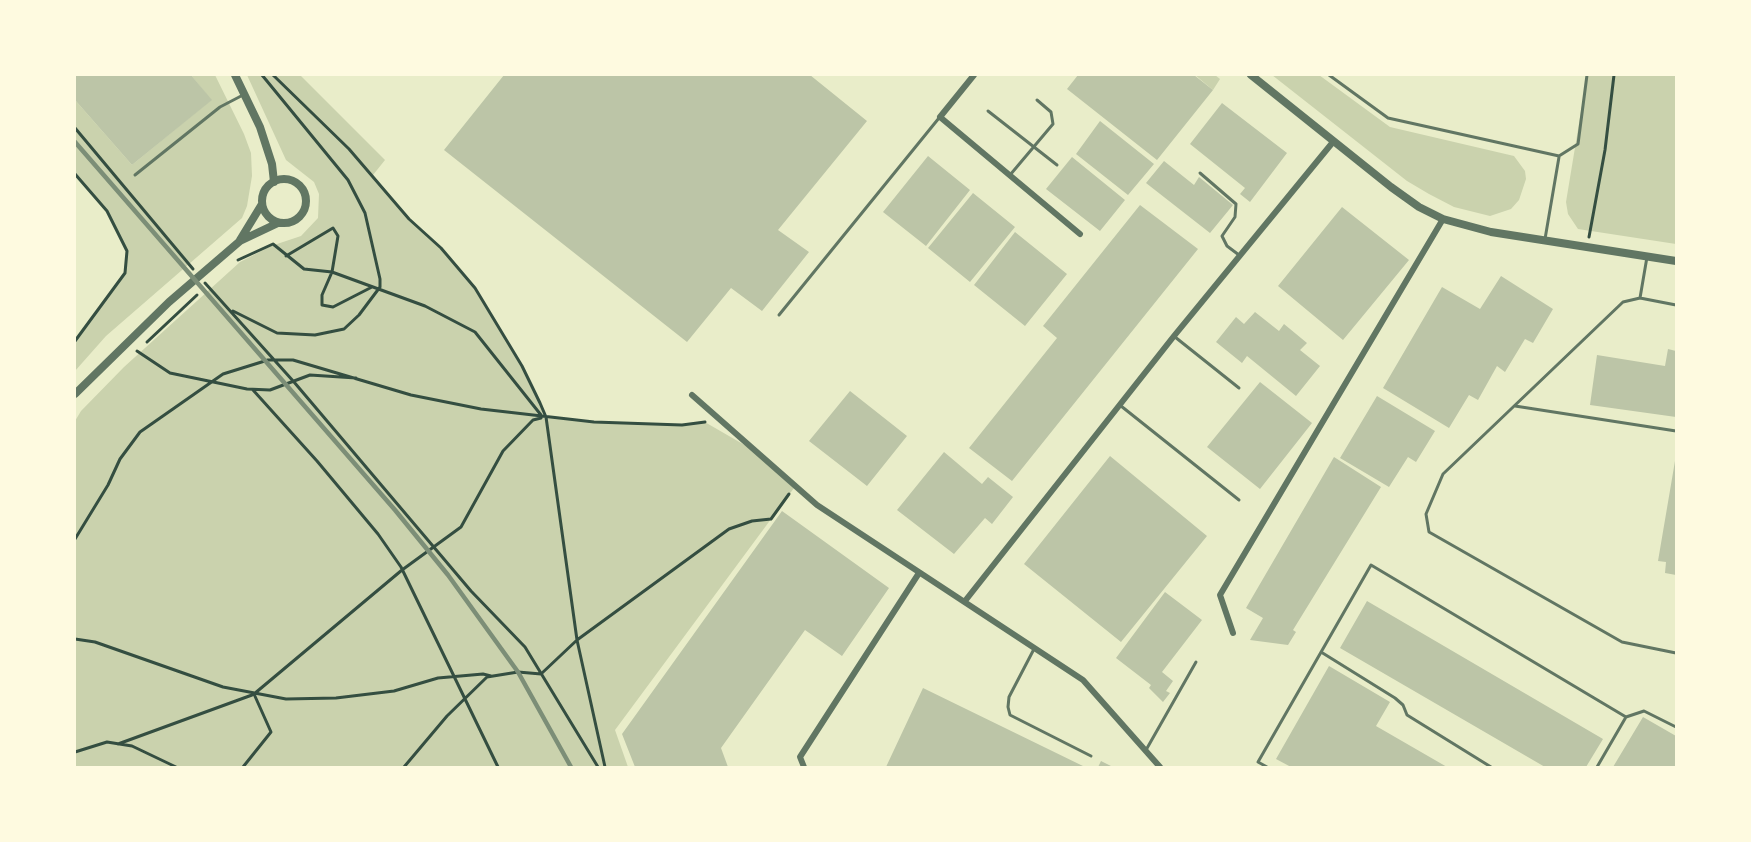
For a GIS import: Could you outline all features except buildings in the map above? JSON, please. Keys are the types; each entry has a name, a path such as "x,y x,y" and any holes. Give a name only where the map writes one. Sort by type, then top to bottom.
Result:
{"street":[{"path":"235,75 260,127 272,164 274,182"},
{"path":"974,75 940,117 1080,234"},
{"path":"1251,75 1333,142 1419,207 1443,219 1491,232 1676,261"},
{"path":"965,601 1174,336 1333,142"},
{"path":"75,394 169,302 240,241 278,223 292,222 298,218 303,213 306,199 300,186 295,182 274,182 265,191 262,204 240,241"},
{"path":"262,204 267,215 278,223"},
{"path":"1233,633 1220,595 1443,219"},
{"path":"692,395 794,488 1083,680 1160,767"},
{"path":"804,767 801,757 919,573"}],"lane":[{"path":"1329,75 1388,118 1559,156 1578,144 1587,75"},
{"path":"135,175 220,107 244,94"},
{"path":"1010,175 1053,124 1051,112 1037,100"},
{"path":"988,111 1057,165"},
{"path":"779,315 940,117"},
{"path":"1545,241 1559,156"},
{"path":"1200,173 1236,204 1235,217 1222,236 1227,246 1239,255"},
{"path":"1640,297 1647,256"},
{"path":"1676,305 1640,297 1623,302 1443,474 1426,514 1429,532 1622,642 1676,653"},
{"path":"1174,336 1239,388"},
{"path":"1119,405 1239,501"},
{"path":"1514,406 1676,431"},
{"path":"1267,767 1258,762 1371,565 1626,717"},
{"path":"1035,648 1010,698 1008,707 1010,715 1091,756"},
{"path":"1321,652 1395,698 1403,705 1407,715 1491,767"},
{"path":"1146,750 1196,662"},
{"path":"1597,767 1626,717 1644,711 1676,727"}],"path":[{"path":"229,309 277,333 315,335 344,328 360,315 380,287 365,213 348,180 262,75"},
{"path":"273,75 349,149 409,219 441,248 474,288 522,366 546,417 578,640 605,767"},
{"path":"1587,247 1605,150 1614,75"},
{"path":"75,128 197,274"},
{"path":"75,174 107,211 127,251 125,273 75,341"},
{"path":"286,256 333,228 338,236 332,272 322,295 322,304 339,306 374,286"},
{"path":"235,261 273,244 304,268 332,272 380,287 425,306 475,332 537,413 546,417"},
{"path":"205,283 525,647 598,767"},
{"path":"137,351 170,373 254,390 270,390 310,375 360,378"},
{"path":"75,539 120,459 140,432 223,374 273,359 293,360 431,400 594,422 682,425 703,421 712,426"},
{"path":"254,390 318,461 378,534 402,570 498,767"},
{"path":"118,744 254,694 402,570 461,527 503,451 533,420 546,417"},
{"path":"404,767 465,698 487,677 518,672 541,674 578,640 729,530 752,521 771,519 794,488"},
{"path":"75,639 95,642 213,684 286,699 336,698 394,691 438,678 483,674 492,676"},
{"path":"243,767 271,732 254,694"},
{"path":"75,752 107,742 132,746 176,767"}],"green space":[{"path":"191,75 215,75 244,134 251,153 252,176 247,206 242,218 106,336 75,371 75,341 125,273 127,251 107,211 75,174 75,100 132,165 211,100"},
{"path":"247,75 300,75 385,160 373,175 409,219 441,248 475,288 522,366 546,417 594,422 682,425 703,421 748,447 794,488 615,730 628,767 75,767 75,421 81,411 124,367 240,262 271,246 301,236 318,218 319,194 314,182 286,160"},
{"path":"1195,75 1215,75 1220,79 1213,90"},
{"path":"1272,75 1319,75 1390,127 1514,156 1525,171 1526,179 1519,200 1511,209 1490,216 1454,207 1407,181"},
{"path":"1587,75 1676,75 1676,244 1578,229 1568,214 1566,202"}],"railway":[{"path":"75,142 395,510 448,575 518,672 571,767"}]}
